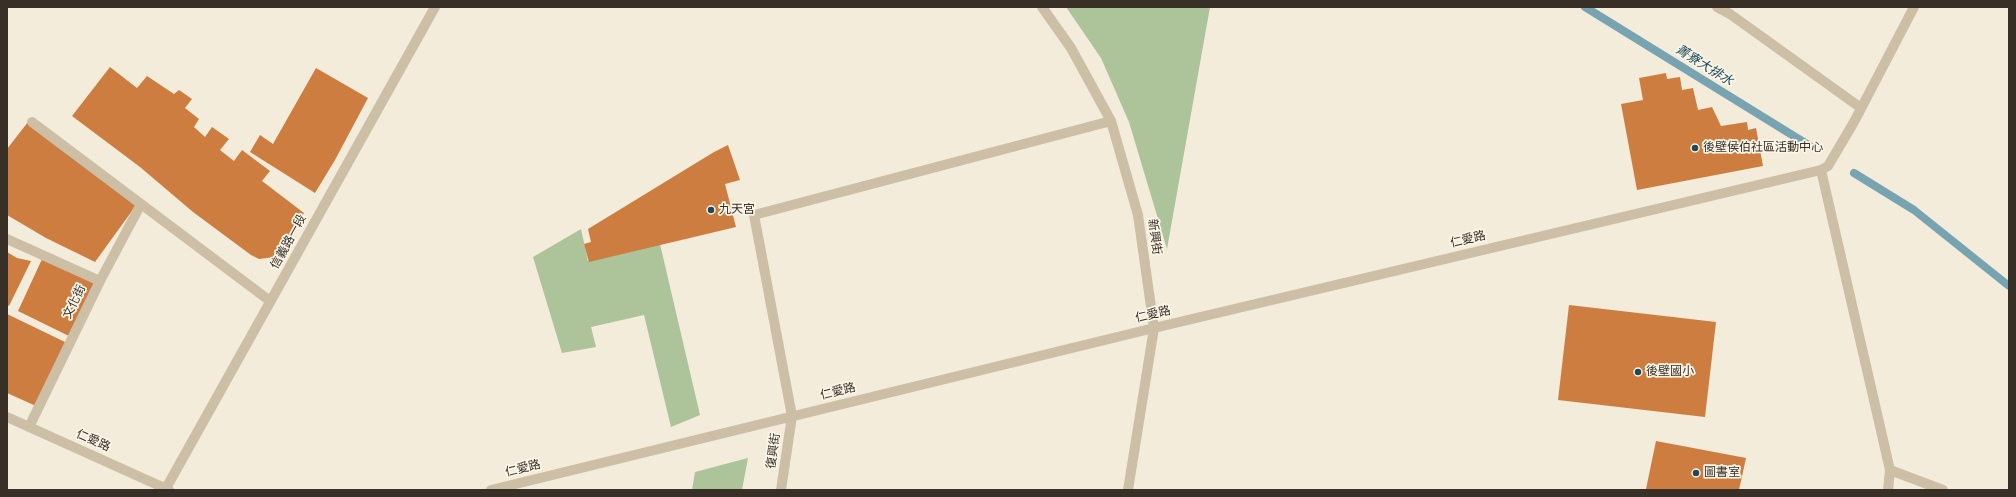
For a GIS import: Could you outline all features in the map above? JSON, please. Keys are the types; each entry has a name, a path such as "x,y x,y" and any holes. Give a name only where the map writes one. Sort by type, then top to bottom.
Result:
{"street":[{"name":"信義路一段","path":"167,490 270,301 435,7"},
{"name":"新興街","path":"1042,7 1071,48 1111,121 1138,215 1154,328 1128,490"},
{"path":"1717,7 1730,14 1861,108"},
{"path":"1888,490 1890,470 1821,170 1828,166 1861,108 1914,7"},
{"name":"復興街","path":"781,490 792,416 754,215 1111,121"},
{"path":"32,122 270,301"},
{"name":"仁愛路","path":"491,490 1154,328 1821,170"},
{"path":"100,281 141,204"},
{"name":"文化街","path":"7,239 100,281 29,427"},
{"name":"仁愛路","path":"7,417 167,490"},
{"path":"1890,470 1943,490"}],"green space":[{"path":"1066,7 1210,7 1167,249 1129,122 1101,58"},
{"path":"581,229 588,261 660,244 700,415 671,427 644,315 591,327 596,347 562,353 533,257"},
{"path":"748,458 742,490 692,490 695,472"}],"building":[{"path":"110,67 137,88 147,76 174,94 179,90 192,99 185,108 199,119 194,127 205,137 212,127 229,139 220,150 234,161 242,150 270,171 262,181 304,213 275,257 259,259 251,255 193,212 140,167 72,116"},
{"path":"316,68 368,98 335,160 315,193 250,152 260,135 273,144"},
{"name":"後壁侯伯社區活動中心","path":"1666,73 1667,79 1680,77 1682,90 1693,88 1698,110 1712,107 1721,126 1747,122 1748,130 1756,128 1763,166 1637,190 1621,104 1643,100 1639,78"},
{"path":"28,122 137,204 95,262 46,238 7,215 7,149"},
{"path":"728,145 740,180 725,184 736,227 589,262 584,244 591,242 588,229 714,152"},
{"path":"7,252 17,258 31,261 9,306 7,305"},
{"path":"43,257 97,285 71,337 18,311"},
{"path":"1569,305 1716,322 1705,417 1558,400"},
{"path":"7,314 67,343 36,406 7,393"},
{"name":"圖書室","path":"1656,441 1746,458 1739,490 1646,489"}],"waterway":[{"name":"菁寮大排水","path":"1585,7 1810,146"},
{"name":"菁寮大排水","path":"1854,173 1914,210 2009,286"}],"place":[{"name":"後壁侯伯社區活動中心","path":"1695,148"},
{"name":"九天宮","path":"711,210"},
{"name":"後壁國小","path":"1638,372"},
{"name":"圖書室","path":"1696,473"}]}
